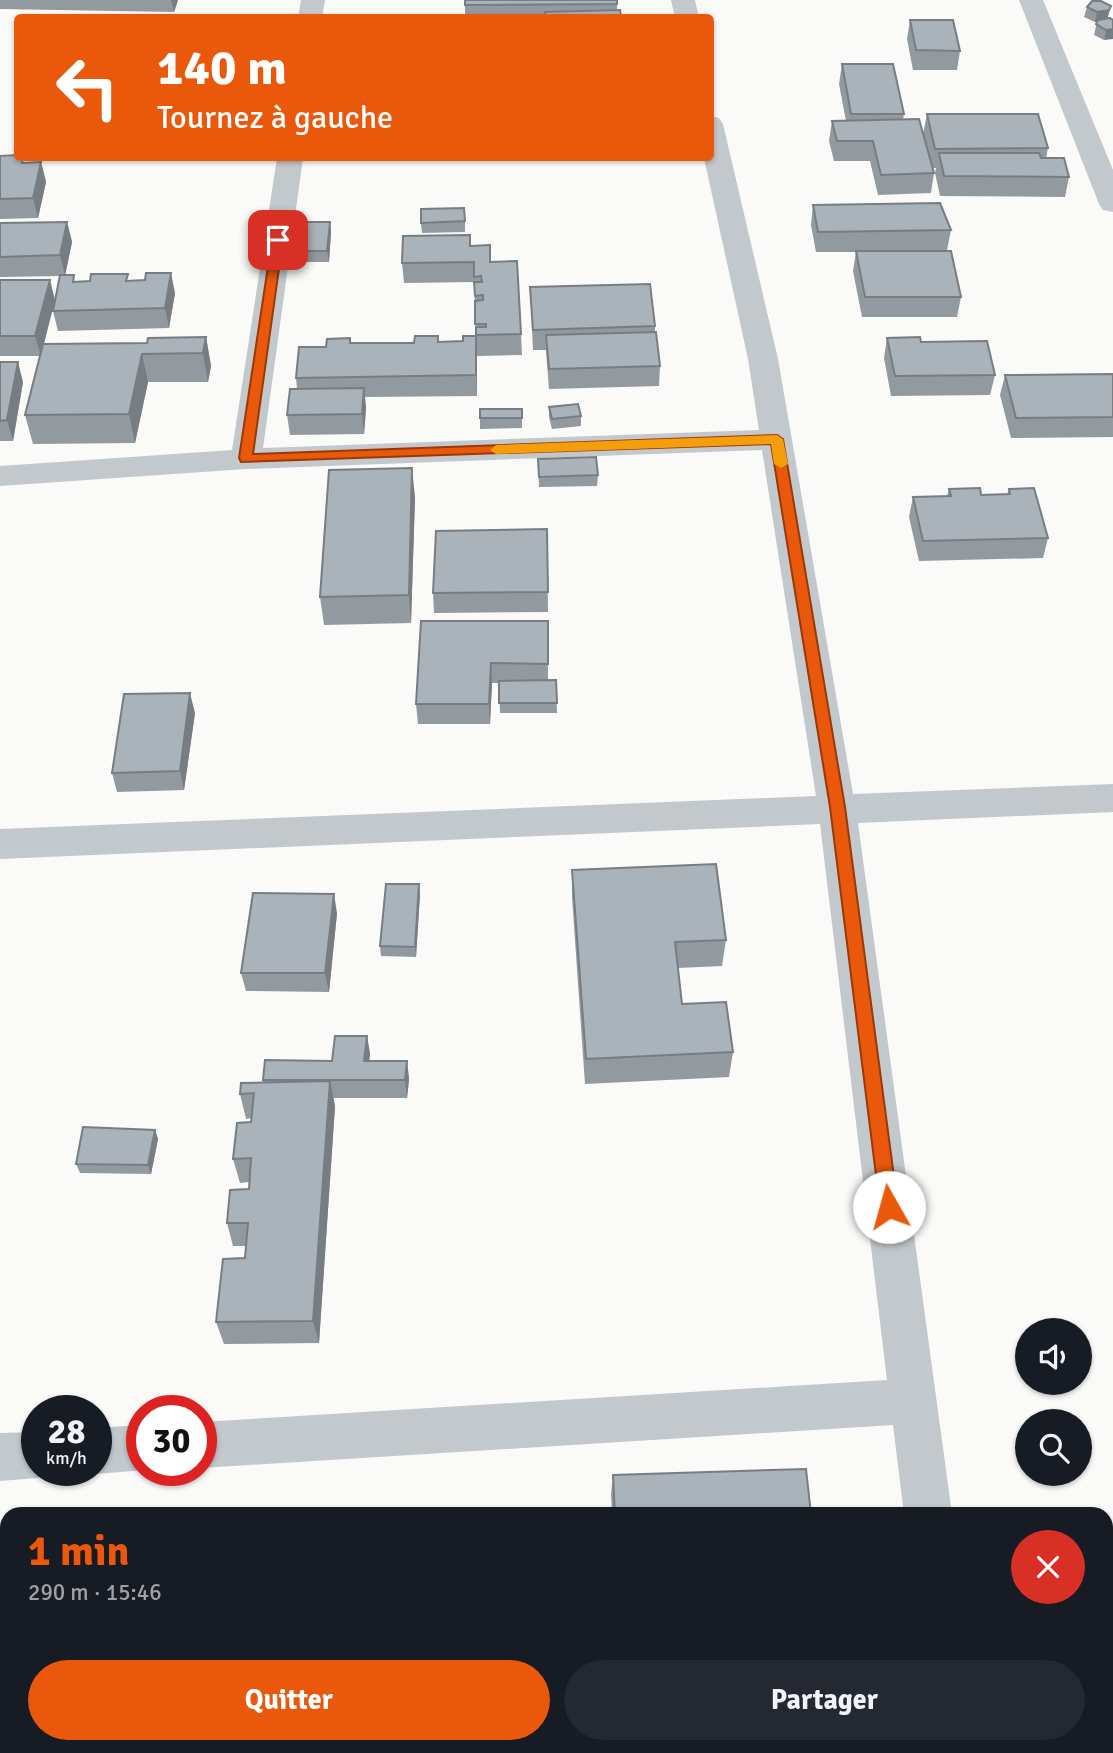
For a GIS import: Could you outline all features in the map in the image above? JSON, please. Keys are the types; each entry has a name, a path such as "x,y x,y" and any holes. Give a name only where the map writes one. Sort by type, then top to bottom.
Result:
{"street":[{"path":"1031,0 1113,204"},
{"path":"714,142 763,359 837,807 927,1507"},
{"path":"246,458 290,161"},
{"path":"0,476 246,458 777,439"},
{"path":"0,844 837,807 1113,798"},
{"path":"217,1444 914,1401"},
{"path":"0,1457 21,1456"}],"building":[{"path":"465,0 617,0 617,4 465,5"},
{"path":"1092,1 1101,1 1111,6 1109,10 1097,12 1087,7"},
{"path":"620,10 620,14 545,14"},
{"path":"910,20 953,20 960,51 916,50"},
{"path":"1098,20 1113,20 1113,29 1106,30 1096,24"},
{"path":"842,64 893,64 904,114 851,114"},
{"path":"927,114 1038,114 1048,148 935,149"},
{"path":"919,119 934,173 881,175 873,141 837,141 832,121"},
{"path":"939,153 1039,153 1041,158 1064,158 1069,177 944,176"},
{"path":"14,155 14,161 22,163 41,162 33,198 0,199 0,156"},
{"path":"940,203 951,230 818,232 813,205"},
{"path":"464,208 465,221 421,223 421,209"},
{"path":"67,222 60,255 0,257 0,223"},
{"path":"304,222 330,222 327,251 301,251"},
{"path":"470,235 470,246 490,245 490,262 517,261 521,334 476,335 476,327 486,327 486,324 475,324 475,301 483,300 483,295 475,296 474,282 482,282 481,276 474,277 474,262 402,263 403,236"},
{"path":"856,251 951,251 961,297 865,297"},
{"path":"146,273 171,273 165,308 53,311 60,275 74,275 73,282 90,281 91,274 128,274 126,281 145,280"},
{"path":"0,280 50,280 35,336 0,336"},
{"path":"650,284 655,326 533,330 530,287"},
{"path":"656,332 660,366 549,369 546,335"},
{"path":"415,336 438,336 438,342 463,341 463,336 476,336 476,375 296,378 299,347 326,347 327,339 350,338 350,343 414,343"},
{"path":"206,337 203,353 142,354 129,414 25,415 43,344 147,343 148,338"},
{"path":"920,337 921,342 987,341 995,375 895,376 887,338"},
{"path":"0,362 18,362 7,420 0,421"},
{"path":"1113,374 1113,417 1016,418 1005,375"},
{"path":"364,388 362,414 287,415 290,389"},
{"path":"578,404 581,416 552,419 549,407"},
{"path":"480,409 522,409 522,418 480,418"},
{"path":"596,457 598,475 539,477 538,459"},
{"path":"412,468 409,595 320,597 329,470"},
{"path":"980,488 981,495 1010,494 1009,489 1034,488 1048,538 923,541 913,497 951,496 949,489"},
{"path":"547,529 548,592 433,593 436,531"},
{"path":"421,621 548,621 548,664 491,663 489,704 416,704"},
{"path":"556,680 557,703 499,703 499,681"},
{"path":"190,693 180,771 112,773 124,694"},
{"path":"716,864 726,940 675,942 682,1004 726,1002 733,1052 586,1059 572,870"},
{"path":"386,884 419,884 415,947 380,946"},
{"path":"253,893 334,894 325,973 241,973"},
{"path":"335,1036 367,1036 364,1061 407,1061 405,1080 263,1080 265,1060 332,1061"},
{"path":"330,1081 313,1321 216,1322 223,1259 245,1258 248,1223 227,1223 230,1190 249,1189 251,1158 233,1159 237,1123 251,1122 254,1093 240,1094 241,1083"},
{"path":"83,1127 155,1130 148,1165 76,1164"},
{"path":"806,1469 810,1507 615,1507 613,1475"}],"slow traffic":[{"path":"496,450 777,439 781,464"}],"route":[{"path":"278,240 246,458 777,439 837,807 889,1207"}]}
